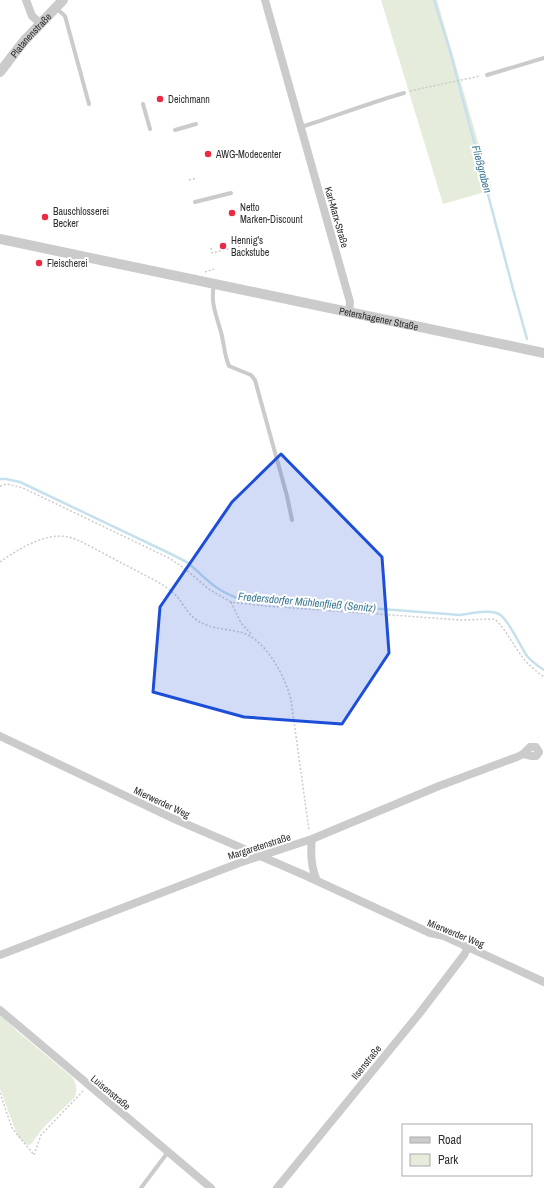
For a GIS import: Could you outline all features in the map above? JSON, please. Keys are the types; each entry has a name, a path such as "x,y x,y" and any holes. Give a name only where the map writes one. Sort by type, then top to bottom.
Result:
{"street":[{"path":"26,0 32,16 40,23"},
{"name":"Karl-Marx-Straße","path":"265,0 350,302 349,313"},
{"name":"Platanenstraße","path":"0,72 40,23 60,4"},
{"name":"Petershagener Straße","path":"0,239 544,353"},
{"name":"Mierwerder Weg","path":"0,736 172,818 317,881 430,933 444,936 544,982"},
{"name":"Margaretenstraße","path":"0,955 239,862 312,839 439,786 524,754"},
{"path":"312,839 310,852 311,862 317,881"},
{"name":"Ilsenstraße","path":"277,1188 419,1014 464,955 468,947"},
{"name":"Luisenstraße","path":"0,1010 210,1188"}],"lane":[{"path":"60,4 65,16 89,104"},
{"path":"486,75 544,58"},
{"path":"301,127 404,93"},
{"path":"143,104 150,129"},
{"path":"175,130 196,124"},
{"path":"195,202 231,193"},
{"path":"214,284 212,297 213,306 227,360 229,366 251,375 255,380 287,496 292,520"},
{"path":"141,1188 168,1152"}],"path":[{"path":"404,93 486,75"},
{"path":"189,180 197,178"},
{"path":"208,249 212,248 212,253 260,241"},
{"path":"0,486 7,484 23,488 170,558 210,590 231,602 265,606 461,620 495,619 508,633 521,655 529,665 544,677"},
{"path":"0,562 10,555 43,538 53,536 68,537 80,541 155,580 172,591 181,600 194,618 203,624 217,629 243,633 260,642 271,657 288,687 312,839"},
{"path":"231,602 241,623 253,637"},
{"path":"0,1093 12,1128 34,1155 41,1135 88,1085"}],"highlighted area":[{"path":"281,454 382,557 389,653 342,724 244,717 153,692 160,607 232,502"}],"green space":[{"path":"381,0 437,0 492,190 443,204"},
{"path":"0,1014 17,1031 72,1077 76,1084 75,1097 43,1128 29,1145 18,1137 0,1089"}],"waterway":[{"name":"Fließgraben","path":"434,0 450,51 527,339"},
{"name":"Fredersdorfer Mühlenfließ (Senitz)","path":"0,479 20,482 173,555 188,563 216,587 237,598 460,615 483,612 497,613 501,615 509,625 527,656 544,670"}],"place":[{"name":"Deichmann","path":"160,99"},
{"name":"AWG-Modecenter","path":"208,154"},
{"name":"Netto Marken-Discount","path":"232,213"},
{"name":"Bauschlosserei Becker","path":"45,217"},
{"name":"Hennig's Backstube","path":"223,246"},
{"name":"Fleischerei","path":"39,263"}]}
